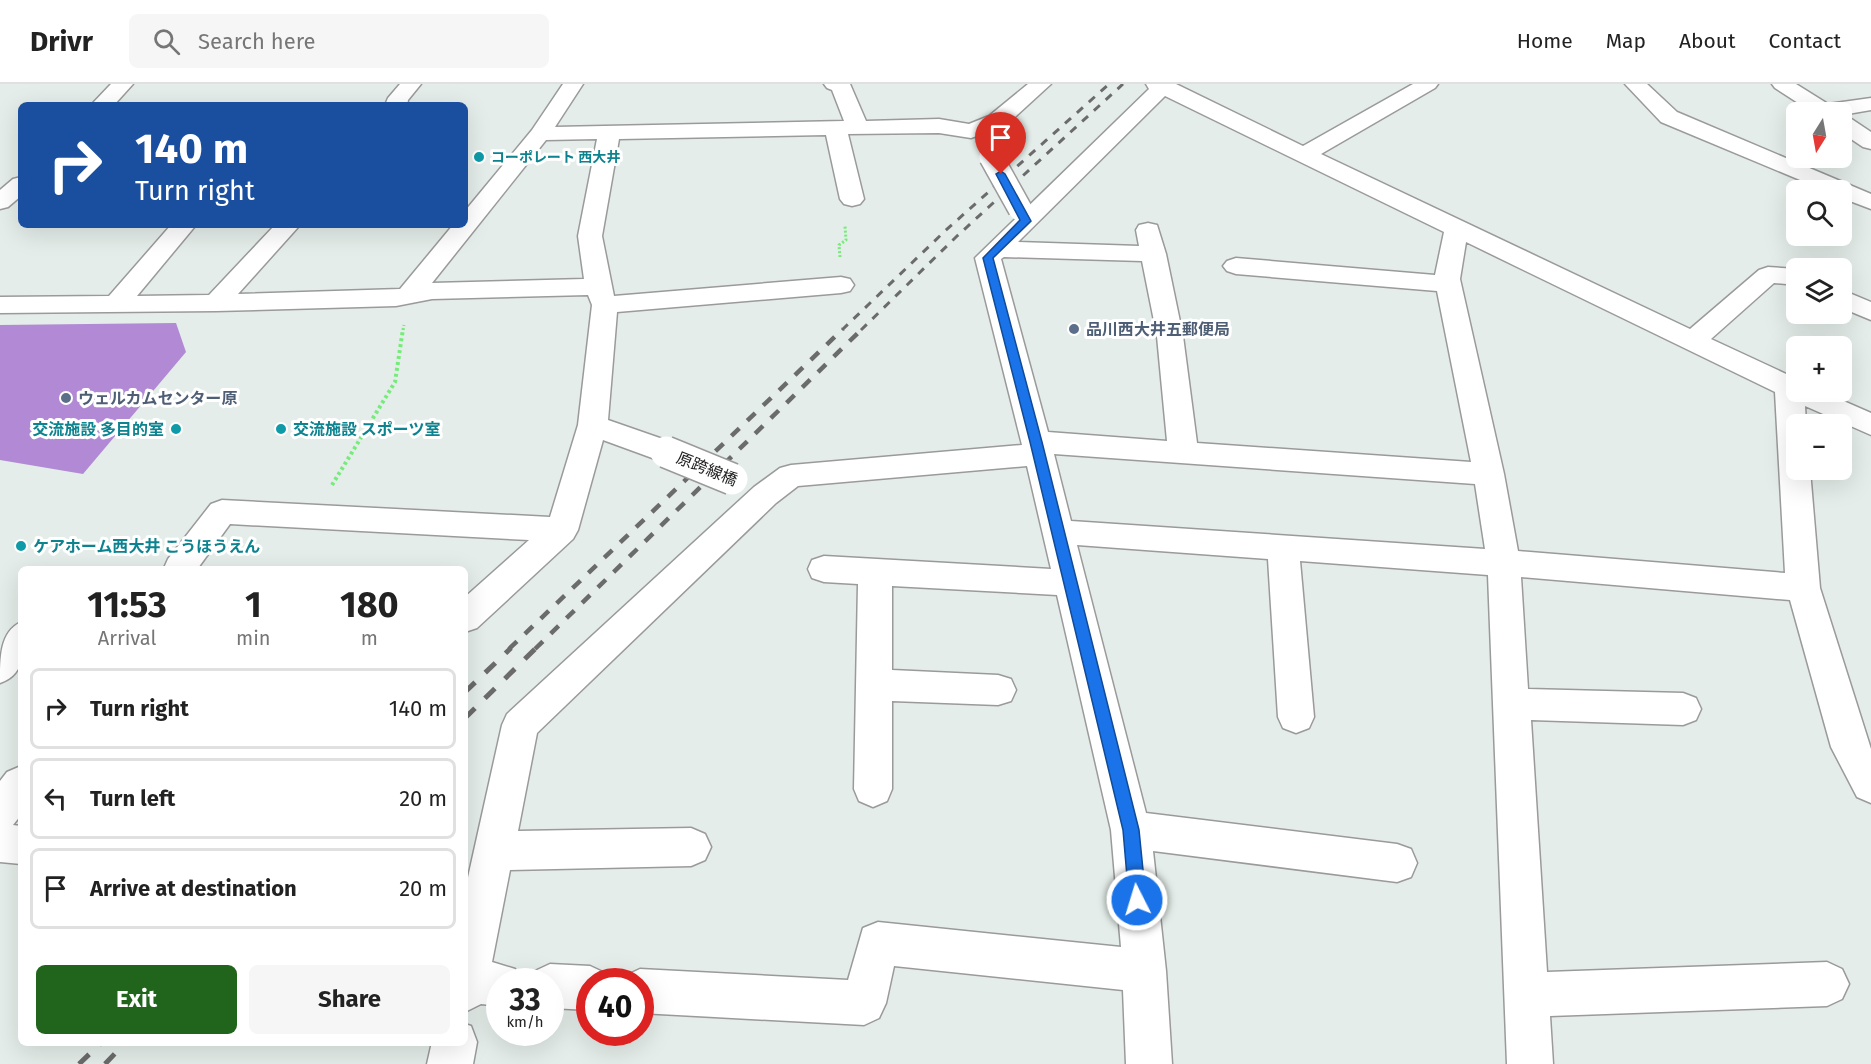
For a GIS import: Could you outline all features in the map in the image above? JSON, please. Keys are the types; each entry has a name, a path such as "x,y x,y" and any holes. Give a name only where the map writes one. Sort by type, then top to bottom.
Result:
{"street":[{"path":"105,102 123,84"},
{"path":"397,102 411,84"},
{"path":"468,222 540,134 573,84"},
{"path":"834,84 840,84 847,129 852,199"},
{"path":"540,134 939,126 971,131 997,121 1041,84"},
{"path":"1305,154 1428,84"},
{"path":"1635,84 1669,117 1871,202"},
{"path":"1782,84 1810,102"},
{"path":"1149,1064 1144,971 1131,830 1059,532 988,258 1023,215 1162,85 1786,386"},
{"path":"1852,110 1871,104"},
{"path":"1852,130 1871,142"},
{"path":"971,131 991,157 1023,215"},
{"path":"468,615 562,530 593,425 601,296 590,236 609,132"},
{"path":"1457,227 1447,279 1489,474 1504,563 1530,1064"},
{"path":"116,304 181,228"},
{"path":"216,303 285,228"},
{"path":"409,295 464,228"},
{"path":"997,249 1151,242 1170,336 1183,452"},
{"path":"1236,266 1448,284"},
{"path":"1693,340 1768,275 1786,276"},
{"path":"0,305 216,303 396,298 432,291 601,296 841,285"},
{"path":"1852,303 1871,312"},
{"path":"1795,402 1803,588 1850,747 1871,785"},
{"path":"1821,402 1871,425"},
{"name":"原跨線橋","path":"593,425 666,452 748,487"},
{"path":"477,985 494,851 520,725 748,487 791,476 1037,448 1183,452 1489,474"},
{"path":"182,566 222,512 562,530"},
{"path":"1059,532 1504,563 1803,588"},
{"path":"1283,547 1296,717"},
{"path":"824,569 1071,583"},
{"path":"873,789 875,572"},
{"path":"0,625 18,628"},
{"path":"0,668 18,641"},
{"path":"874,685 998,690"},
{"path":"1512,704 1683,709"},
{"path":"0,812 18,788"},
{"path":"1131,830 1397,863"},
{"path":"0,843 18,845"},
{"path":"494,851 691,847"},
{"path":"654,992 864,1002 878,943 1144,971"},
{"path":"1527,995 1827,984"},
{"path":"450,1064 454,1046"}],"path":[{"path":"841,285 839,245 846,240 844,205 852,199"},
{"path":"314,517 395,382 409,295"}],"shaded area":[{"path":"176,323 186,352 83,474 0,460 0,325"}],"railway":[{"path":"842,330 945,231 1109,84"},
{"path":"861,330 956,237 1123,84"},
{"path":"509,649 843,329"},
{"path":"535,649 862,329"},
{"path":"468,689 511,648"},
{"path":"468,715 536,648"},
{"path":"79,1064 98,1046"},
{"path":"105,1064 122,1046"}],"place":[{"name":"コーポレート 西大井","path":"479,157"},
{"name":"品川西大井五郵便局","path":"1074,329"},
{"name":"ウェルカムセンター原","path":"66,398"},
{"name":"交流施設 多目的室","path":"176,429"},
{"name":"交流施設 スポーツ室","path":"281,429"},
{"name":"ケアホーム西大井 こうほうえん","path":"21,546"}],"route":[{"path":"1001,174 1026,221 988,258 1036,442 1131,830 1137,900"}]}
